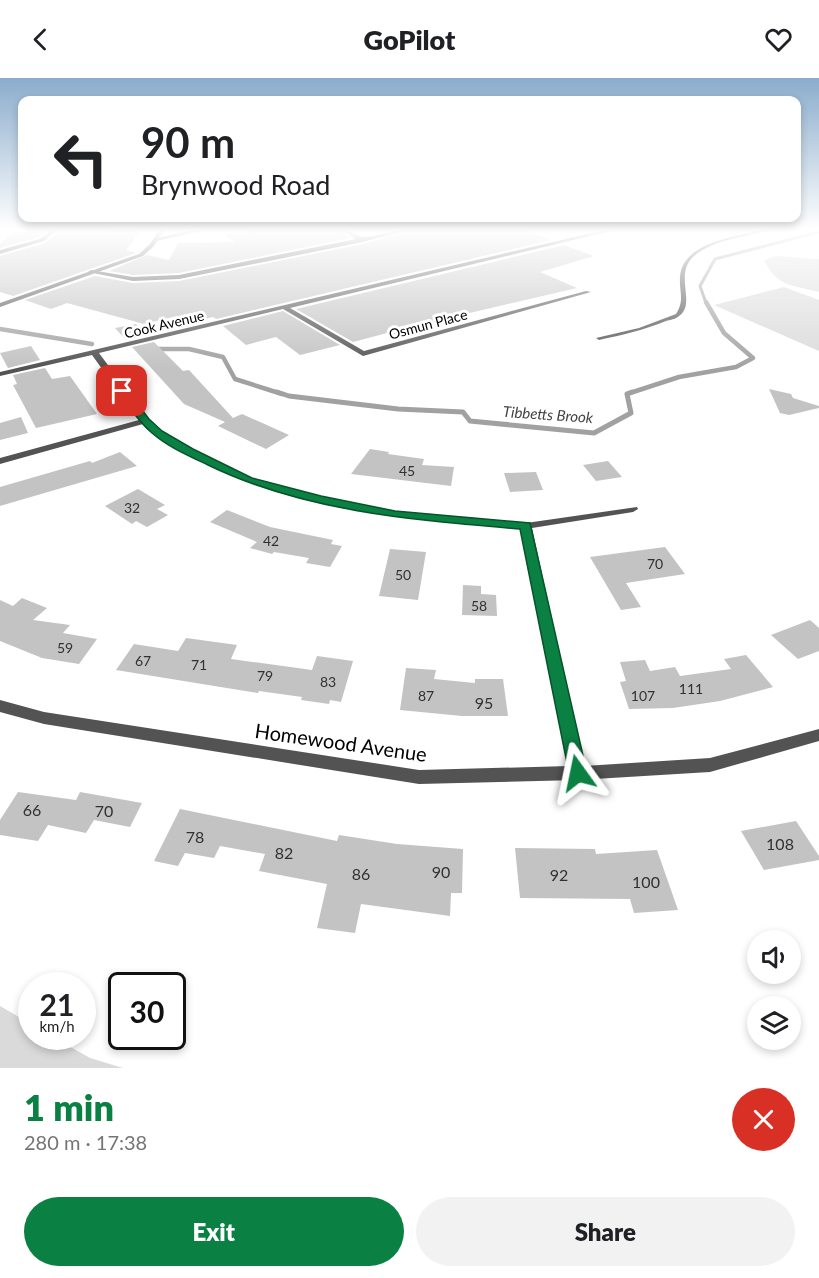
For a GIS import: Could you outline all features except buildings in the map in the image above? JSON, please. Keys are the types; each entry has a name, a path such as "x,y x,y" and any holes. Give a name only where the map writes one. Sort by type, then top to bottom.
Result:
{"street":[{"path":"0,305 79,276"},
{"path":"116,276 133,279 182,276"},
{"name":"Cook Avenue","path":"0,374 416,276"},
{"name":"Osmun Place","path":"284,307 363,354 588,292"},
{"path":"94,352 145,421 158,433 189,452 248,480 319,500 395,514 526,526 633,509"},
{"path":"0,460 145,421"},
{"path":"526,526 578,773"},
{"name":"Homewood Avenue","path":"0,706 44,718 419,777 578,773 710,765 819,735"}],"lane":[{"path":"600,338 641,329 678,315 686,298 682,276"}],"shaded area":[{"path":"775,276 819,276 819,292 787,284"},
{"path":"784,287 819,300 819,351 714,305"},
{"path":"0,1006 18,1016 18,1050 76,1050 90,1058 123,1068 0,1068"}],"waterway":[{"name":"Tibbetts Brook","path":"705,276 700,286 706,303"},
{"name":"Tibbetts Brook","path":"627,394 679,377 736,367 753,358 724,333 706,302"},
{"name":"Tibbetts Brook","path":"0,329 92,344"},
{"name":"Tibbetts Brook","path":"152,349 189,349 223,357 235,379 282,394"},
{"name":"Tibbetts Brook","path":"277,392 289,396 398,409 463,412 470,421 594,433 631,413 627,394"},
{"name":"Tibbetts Brook","path":"627,394 632,392"}],"route":[{"path":"122,391 145,421 158,433 189,452 248,480 319,500 395,514 526,526 578,773"}]}
